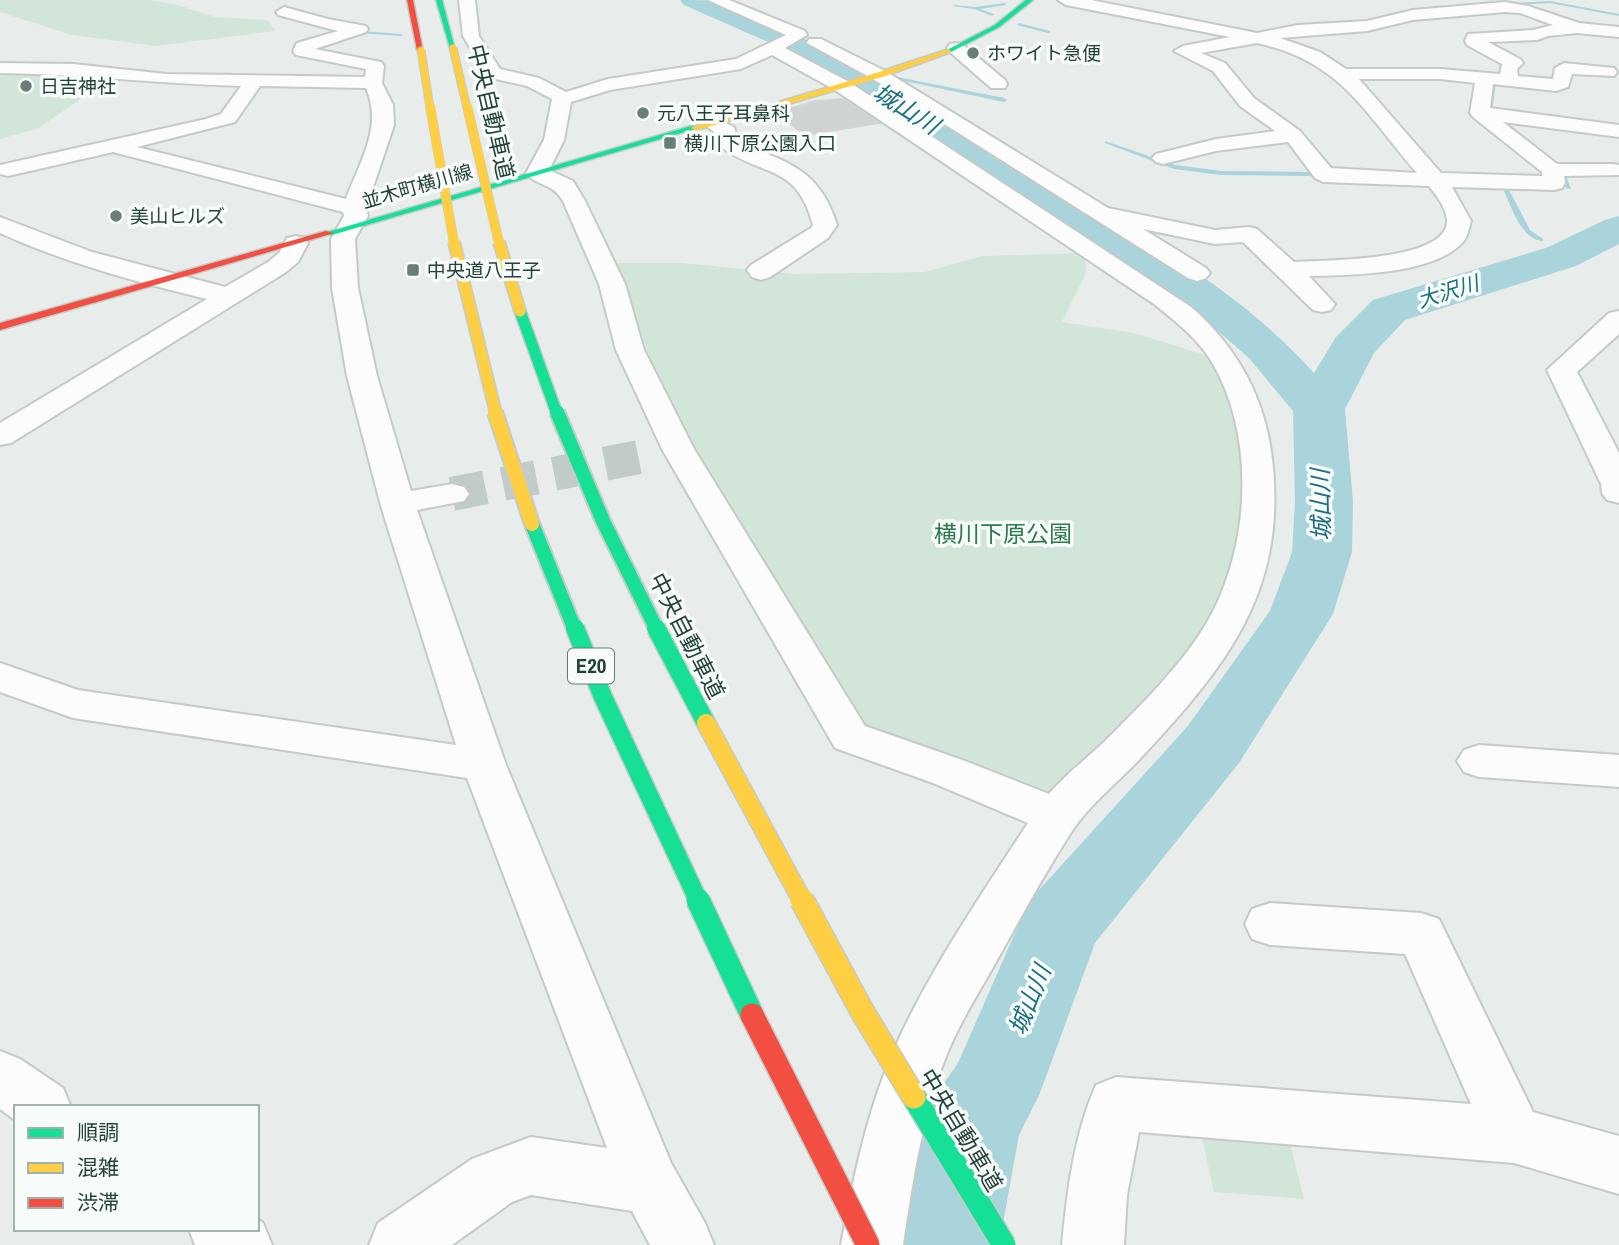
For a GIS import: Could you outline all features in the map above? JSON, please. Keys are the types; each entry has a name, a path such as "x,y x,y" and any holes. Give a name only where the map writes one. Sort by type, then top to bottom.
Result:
{"main road":[{"name":"E20","path":"410,0 421,50 453,253 484,379 534,527 626,749 810,1137 870,1245"},
{"name":"中央自動車道","path":"439,0 453,48 500,248 540,372 602,515 682,679 862,1011 1004,1245"},
{"path":"876,76 956,48 1003,23 1030,0"},
{"name":"並木町横川線","path":"0,327 296,243 353,217 537,173 876,76"}],"street":[{"path":"467,0 471,36 493,73 533,82 564,98"},
{"path":"716,0 785,42 844,85 1181,310 1213,341 1230,364 1252,430 1260,495 1254,556 1241,597 1210,652 1165,706 1057,816 992,920 924,1044 887,1152 870,1245"},
{"path":"1069,1 1110,0"},
{"path":"1069,1 1254,37 1313,55 1345,74 1455,208 1459,221 1458,231 1447,245 1424,255 1394,263 1287,270"},
{"path":"1577,28 1522,9 1505,7 1413,15 1367,26 1298,30 1183,51 1219,67 1247,102 1293,135 1323,173 1331,177 1552,186 1613,170"},
{"path":"284,12 327,24 366,27 303,47 302,51 375,66 373,83 383,105 384,125 343,239 345,288 362,376 398,503 484,765 650,1184 683,1245"},
{"path":"1509,79 1508,68 1514,63 1473,41 1474,38 1537,35 1544,31 1577,28 1619,32"},
{"path":"1057,816 949,772 850,737 663,452 612,284 589,230 565,186 537,173 554,140 559,103 564,98 608,85 741,64 785,42 876,76 900,89 1197,273"},
{"path":"956,48 998,84"},
{"path":"0,68 73,69 166,79 373,83"},
{"path":"1345,74 1440,74 1556,85 1562,83 1564,68 1608,72"},
{"path":"1480,113 1485,78"},
{"path":"8,170 212,124 228,118 254,81"},
{"path":"900,89 933,96"},
{"path":"1480,113 1619,131"},
{"path":"1480,113 1552,186"},
{"path":"712,122 727,131 728,143 735,148 803,179 821,208 825,225 820,233 760,270 761,272"},
{"path":"1163,158 1216,145 1293,135"},
{"path":"113,147 240,177 353,217"},
{"path":"1100,213 1215,237 1249,234 1322,304"},
{"path":"0,223 28,237 163,280 229,296"},
{"path":"0,436 277,267 289,257 296,243"},
{"path":"1619,319 1562,370 1618,484 1619,493"},
{"path":"398,503 452,494"},
{"path":"0,677 73,704 484,765"},
{"path":"1479,761 1619,771"},
{"path":"1270,924 1421,934 1514,1135"},
{"path":"0,1077 40,1105"},
{"path":"1093,1245 1097,1195 1116,1104 1514,1135 1619,1165"},
{"path":"400,1245 493,1180 531,1166 650,1184"},
{"path":"222,1231 241,1245"}],"green space":[{"path":"0,0 151,0 215,17 267,20 276,31 156,46 72,35 0,12"},
{"path":"0,70 116,75 37,129 0,139"},
{"name":"横川下原公園","path":"1085,253 1086,273 1062,322 1134,333 1215,358 1231,391 1250,480 1235,576 1187,658 1049,799 864,727 694,448 650,358 624,284 613,263 682,263 794,274 925,272 982,256"},
{"path":"1201,1133 1289,1139 1304,1199 1214,1192"}],"building":[{"path":"843,99 879,123 805,135 776,113 815,101"}],"waterway":[{"name":"城山川","path":"693,0 794,43 832,63 977,157 1136,251 1199,292 1265,347 1319,409"},
{"path":"1487,0 1515,4 1550,2 1619,15"},
{"path":"975,8 1005,4"},
{"path":"955,6 975,8"},
{"path":"975,8 992,15"},
{"path":"1019,24 1048,32"},
{"path":"361,32 401,35"},
{"path":"897,78 1004,100"},
{"path":"1489,112 1494,81"},
{"path":"1107,142 1174,167 1221,173 1315,174 1323,181"},
{"path":"1562,173 1569,188"},
{"path":"1494,186 1505,187 1527,231 1541,240"},
{"name":"大沢川","path":"1319,409 1353,347 1389,310 1561,257 1619,228"},
{"path":"1555,248 1566,255"},
{"name":"城山川","path":"947,1245 974,1121 993,1093 1059,926 1213,745 1301,614 1322,552 1324,502 1319,409"}],"tunnel":[{"path":"452,494 649,455"}],"traffic: fast":[{"path":"439,0 453,48"},
{"path":"949,51 997,26 1030,0"},
{"path":"329,233 694,128"},
{"path":"520,311 558,417 603,521 706,723"},
{"path":"532,524 603,697 752,1015"},
{"path":"914,1097 1004,1245"}],"traffic: slow":[{"path":"453,48 500,248 520,311"},
{"path":"421,50 464,290 493,407 532,524"},
{"path":"694,128 879,75 949,51"},
{"path":"706,723 862,1011 914,1097"}],"traffic: jam":[{"path":"410,0 421,50"},
{"path":"0,327 329,233"},
{"path":"752,1015 868,1245"}],"place":[{"name":"ホワイト急便","path":"973,53"},
{"name":"日吉神社","path":"26,86"},
{"name":"元八王子耳鼻科","path":"643,113"},
{"name":"横川下原公園入口","path":"670,143"},
{"name":"美山ヒルズ","path":"116,216"},
{"name":"中央道八王子","path":"413,270"}]}
